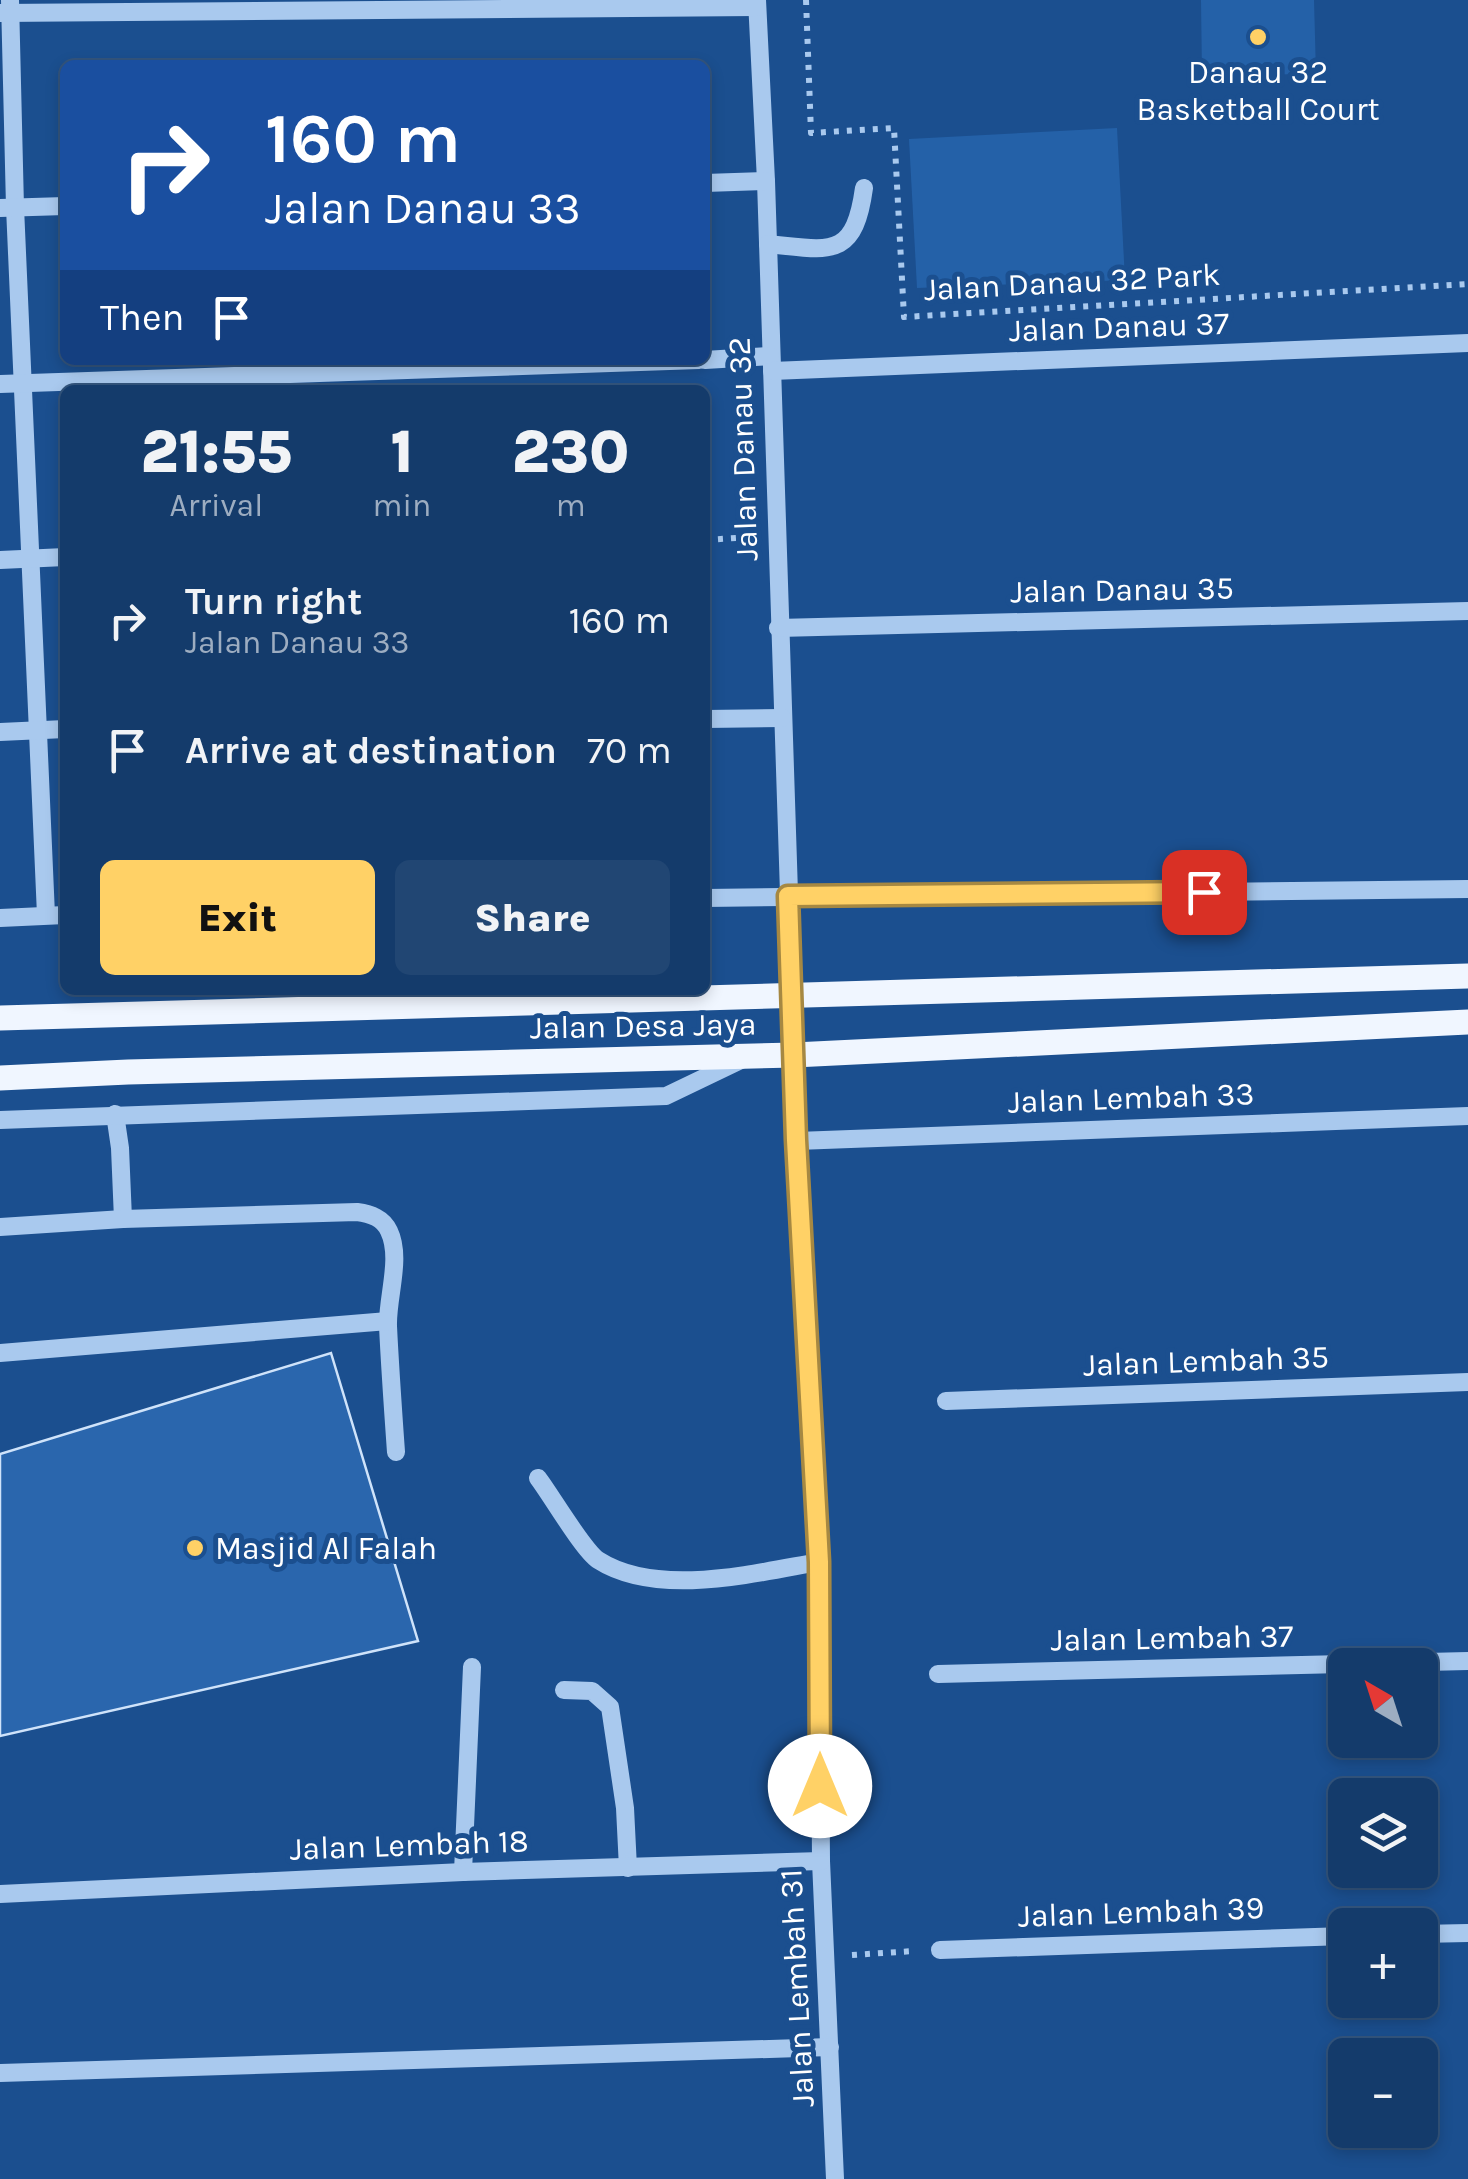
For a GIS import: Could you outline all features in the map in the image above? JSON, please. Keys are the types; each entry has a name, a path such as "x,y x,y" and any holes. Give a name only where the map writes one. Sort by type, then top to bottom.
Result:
{"main road":[{"name":"Jalan Desa Jaya","path":"0,1018 1468,976"},
{"name":"Jalan Desa Jaya","path":"0,1078 794,1055 1468,1022"}],"street":[{"path":"0,918 55,915 37,729 23,383 8,208 7,9 757,3"},
{"name":"Jalan Danau 32","path":"757,3 788,896"},
{"path":"710,183 766,181"},
{"path":"768,244 818,249 834,246 849,237 858,224 864,188"},
{"path":"8,208 60,206"},
{"name":"Jalan Danau 37","path":"710,360 771,363 1468,343"},
{"name":"Jalan Danau 37","path":"0,384 554,365"},
{"path":"0,560 60,558"},
{"name":"Jalan Danau 35","path":"778,628 1468,612"},
{"path":"710,719 782,718"},
{"path":"0,732 60,729"},
{"path":"710,898 1468,889"},
{"name":"Jalan Lembah 31","path":"788,896 796,1140 819,1562 821,1861 834,2179"},
{"path":"0,1120 666,1096 748,1056"},
{"path":"115,1114 122,1219"},
{"name":"Jalan Lembah 33","path":"796,1140 1468,1116"},
{"path":"0,1227 122,1219 372,1214 390,1233 393,1247 388,1321 396,1452"},
{"path":"0,1353 388,1321"},
{"name":"Jalan Lembah 35","path":"946,1401 1468,1382"},
{"path":"538,1478 596,1559 632,1573 665,1580 708,1582 819,1562"},
{"name":"Jalan Lembah 37","path":"938,1674 1468,1661"},
{"path":"463,1872 472,1667"},
{"path":"564,1690 592,1692 610,1708 625,1808 628,1868"},
{"name":"Jalan Lembah 18","path":"0,1894 463,1872 821,1861"},
{"path":"1438,1934 1468,1933"},
{"name":"Jalan Lembah 39","path":"940,1950 1328,1937"},
{"path":"0,2073 830,2047"}],"path":[{"name":"Jalan Danau 32 Park","path":"806,0 812,133 894,128 904,317 1468,284"},
{"path":"710,540 776,535"},
{"path":"826,1957 940,1950"}],"shaded area":[{"name":"Danau 32 Basketball Court","path":"1201,0 1314,0 1316,74 1202,75"},
{"path":"1117,128 1125,280 917,288 909,139"}],"building":[{"name":"Masjid Al Falah","path":"331,1353 418,1641 0,1736 0,1454"}],"place":[{"name":"Danau 32 Basketball Court","path":"1258,37"},
{"name":"Masjid Al Falah","path":"195,1548"}],"route":[{"path":"820,1786 819,1562 796,1140 788,896 1204,892"}]}
